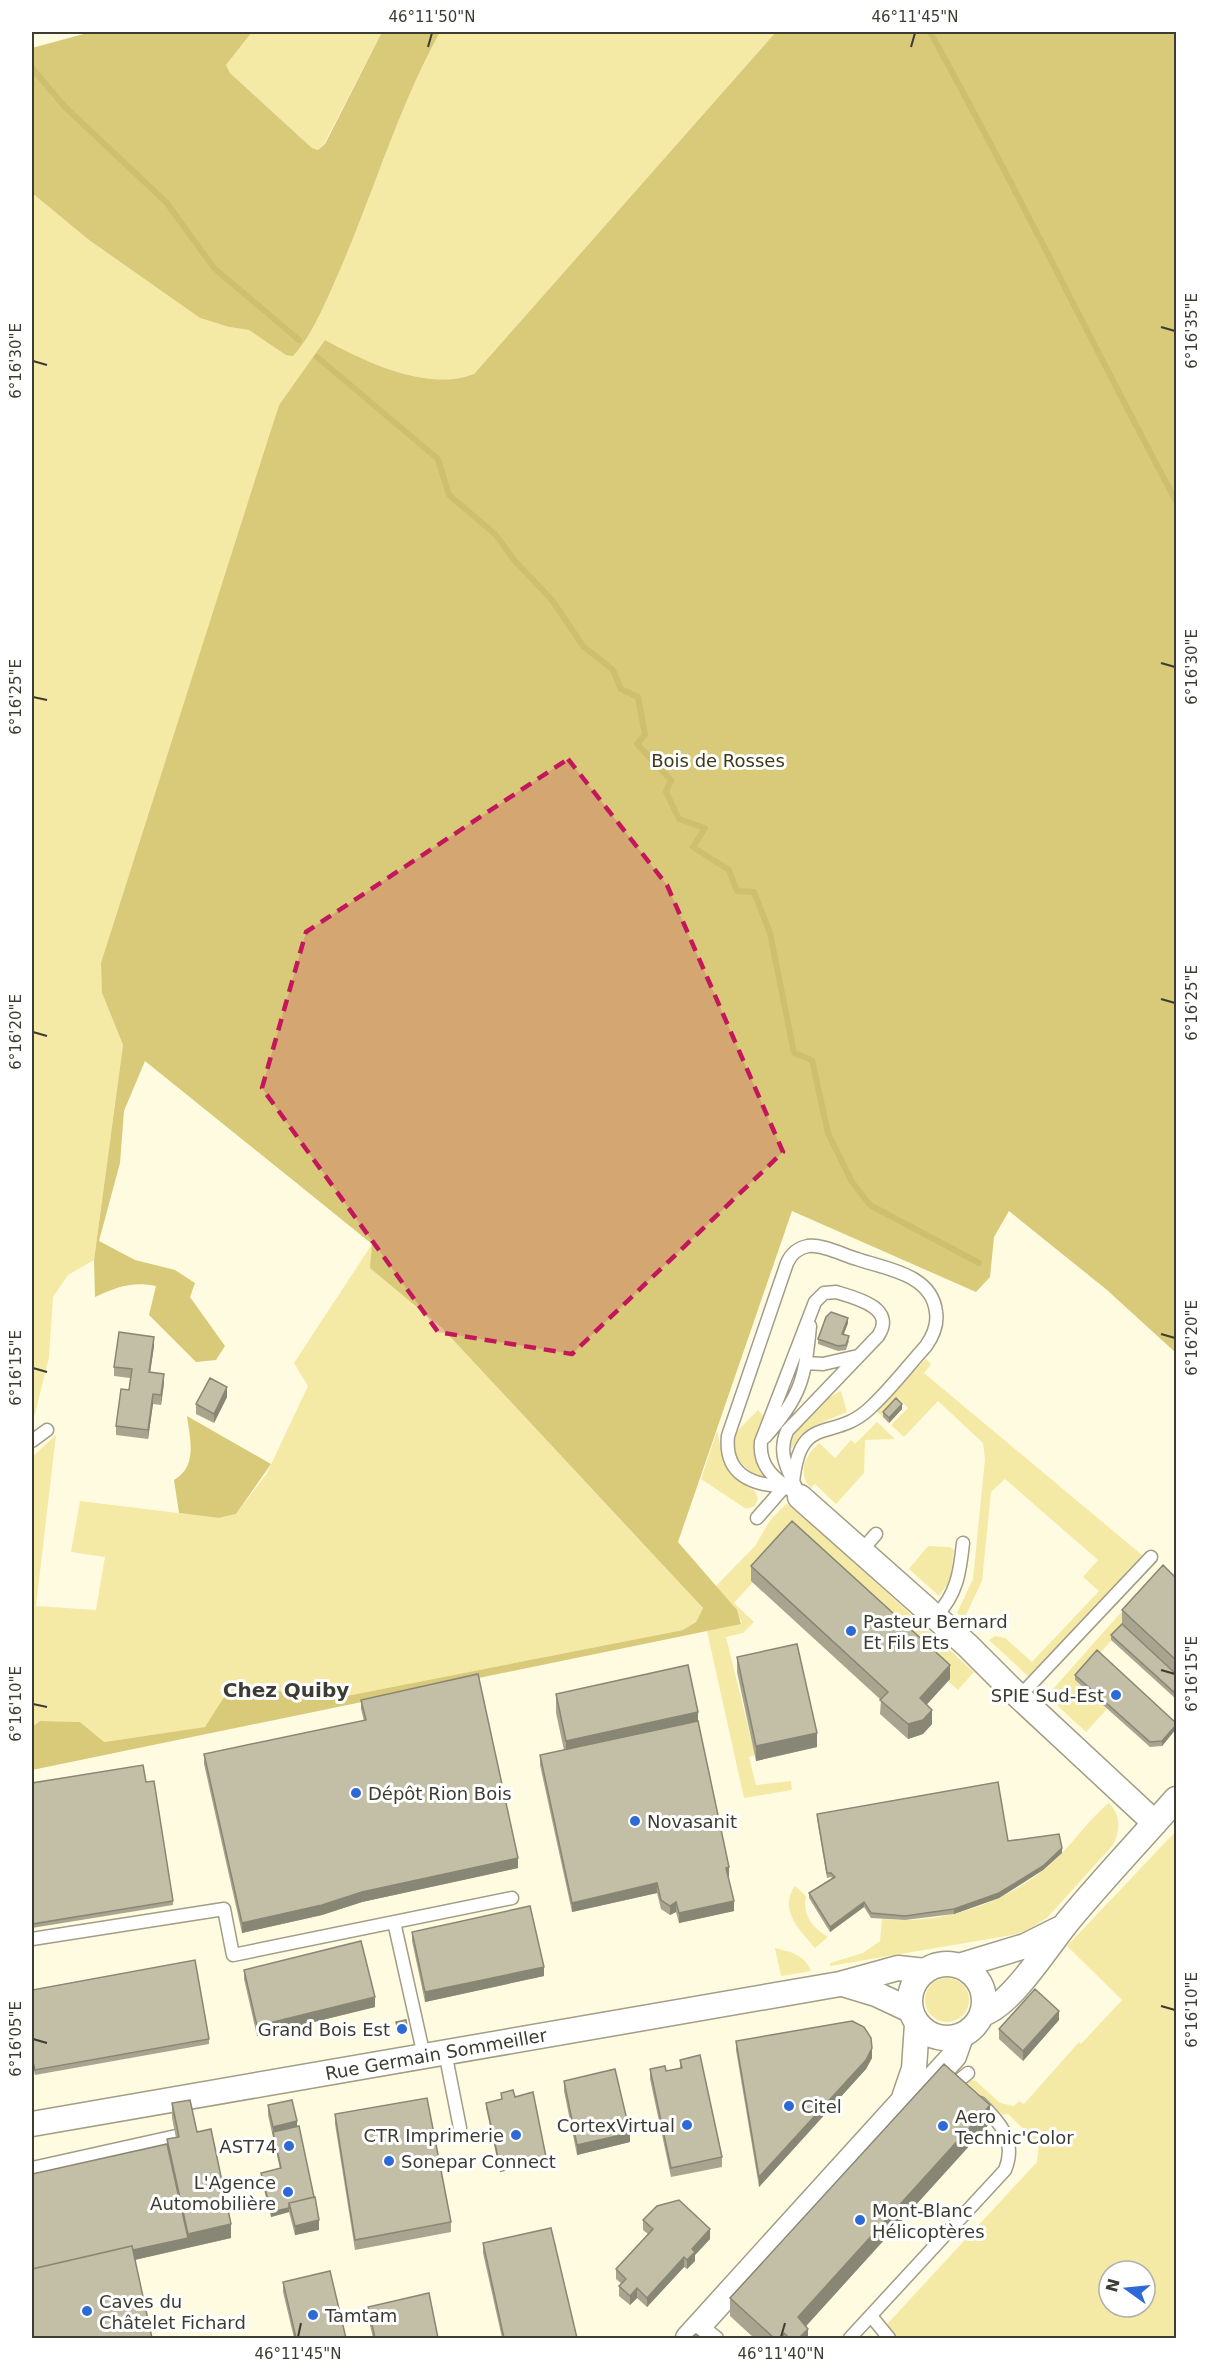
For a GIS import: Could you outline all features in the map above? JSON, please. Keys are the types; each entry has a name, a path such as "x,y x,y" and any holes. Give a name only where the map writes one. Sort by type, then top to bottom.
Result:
{"street":[{"path":"793,1488 869,1542 936,1616 1019,1697 1155,1823"},
{"name":"Rue Germain Sommeiller","path":"840,1983 868,1991 914,2017 928,2034 941,2038 961,2036 975,2026 982,2014 1000,2004 1042,1956 1067,1922 1176,1799"},
{"name":"Rue Germain Sommeiller","path":"702,2334 903,2101 914,2069 914,2017 911,1988 925,1971 938,1965 960,1966 1025,1946 1047,1936 1067,1922"},
{"path":"960,1966 972,1974 980,1985 984,2000 982,2014"},
{"name":"Rue Germain Sommeiller","path":"32,2124 840,1983 898,1968 925,1971"},
{"name":"Rue Germain Sommeiller","path":"903,2101 918,2094 960,2084 957,2051 961,2036"}],"lane":[{"path":"757,1518 793,1488 795,1460 804,1443 818,1431 852,1419 868,1410 926,1347 933,1336 937,1318 934,1303 928,1291 911,1277 812,1246 794,1252 787,1263 728,1436 730,1458 747,1479 759,1485 793,1488"},
{"path":"832,1291 877,1308 883,1320 881,1331 787,1431 783,1440 783,1459 793,1488 766,1468 761,1458 761,1442 811,1310 820,1295 832,1291"},
{"path":"761,1442 790,1407 803,1379 811,1310"},
{"path":"806,1364 823,1364 858,1356"},
{"path":"32,1442 47,1430"},
{"path":"936,1616 948,1604 957,1587 963,1543"},
{"path":"1019,1697 1150,1557"},
{"path":"32,1939 224,1909 233,1954 512,1898"},
{"path":"394,1922 460,2128"},
{"path":"850,2338 1005,2170 1010,2157 1010,2144 996,2118 960,2084 968,2073"},
{"path":"32,2168 176,2136"},
{"path":"871,2316 890,2338"}],"highlighted area":[{"path":"568,759 667,885 783,1152 572,1354 438,1332 262,1088 306,932"}],"shaded area":[{"path":"252,32 382,32 324,144 318,150 312,148 230,73 226,65"},
{"path":"440,32 776,32 474,374 456,379 417,377 378,365 325,340 279,405 102,993 123,1045 94,1260 68,1275 53,1297 49,1357 35,1414 32,1418 32,193 89,240 200,318 229,327 249,330 293,356 307,339 325,305 411,90"},
{"path":"372,1244 371,1268 442,1328 703,1608 696,1622 683,1630 326,1700 267,1689 226,1694 206,1727 103,1742 80,1722 40,1721 32,1727 32,1457 56,1435 36,1606 96,1610 105,1557 71,1552 80,1501 219,1518 236,1514 267,1473 308,1386 294,1363"},
{"path":"926,1359 931,1364 924,1373 1142,1555 1029,1677 989,1640 995,1636 1005,1638 1032,1662 1099,1591 1083,1577 1098,1560 1005,1479 991,1492 982,1581 964,1619 957,1613 973,1579 985,1459 983,1443 938,1401 904,1437 891,1425 908,1408 899,1399 883,1417 875,1410"},
{"path":"841,1391 847,1412 816,1425 801,1435 791,1449 795,1430 801,1422 816,1407"},
{"path":"758,1410 763,1416 754,1455 765,1479 746,1468 734,1449 736,1434"},
{"path":"877,1422 895,1439 865,1440 864,1473 836,1504 815,1484 811,1488 804,1476 804,1464 819,1443 835,1458 851,1440 855,1444"},
{"path":"717,1431 727,1467 737,1480 755,1491 758,1499 755,1506 746,1509 701,1479"},
{"path":"786,1504 793,1507 974,1672 958,1690 948,1681 753,1582 734,1603 754,1622 743,1633 726,1637 755,1755 749,1757 756,1785 791,1781 792,1790 744,1798 707,1631 742,1623 736,1610 716,1586 755,1546 771,1519"},
{"path":"928,1546 950,1547 954,1550 950,1581 939,1596 909,1569"},
{"path":"1154,1575 1163,1584 1075,1680 1107,1709 1086,1732 1047,1696"},
{"path":"1109,1803 1118,1818 1117,1835 1112,1846 1047,1918 1025,1931 830,1966 830,1963 863,1953 880,1941 882,1919 906,1920 955,1914 1002,1896 1024,1884 1062,1853"},
{"path":"1176,1831 1176,2338 880,2338 877,2335 1037,2162 1039,2144 1008,2114 1003,2115 966,2082 970,2079 977,2082 1000,2103 1014,2106 1019,2101 1024,2104 1079,2042 1081,2044 1122,2000 1067,1946"},
{"path":"795,1886 806,1896 807,1915 813,1925 828,1937 815,1948 798,1927 790,1911 790,1895"},
{"path":"775,1948 801,1957 811,1971 781,1976"},
{"path":"947,1978 962,1985 969,2000 962,2015 947,2022 932,2015 925,2000 932,1985"}],"green space":[{"path":"91,32 252,32 226,65 230,73 312,148 318,150 325,144 382,32 440,32 411,90 325,305 307,338 293,356 286,355 249,330 229,327 200,318 89,240 32,193 32,48"},
{"name":"Bois de Rosses","path":"776,32 1176,32 1176,1353 1107,1290 1009,1211 994,1237 990,1277 976,1292 792,1211 678,1542 737,1610 741,1624 32,1770 32,1727 40,1721 80,1722 104,1742 205,1727 226,1694 267,1689 326,1700 683,1630 696,1622 703,1608 442,1328 370,1268 372,1244 145,1061 124,1111 120,1163 99,1241 135,1260 175,1270 195,1283 190,1297 225,1346 216,1360 196,1362 149,1315 156,1286 139,1284 125,1286 95,1297 94,1260 123,1045 102,993 101,963 279,405 325,340 378,365 417,377 456,379 474,374"},
{"path":"187,1416 271,1464 236,1514 219,1518 179,1513 174,1480 187,1467 191,1451"}],"building":[{"path":"831,1312 848,1318 842,1334 849,1336 846,1345 838,1346 818,1339 826,1317"},
{"path":"119,1332 154,1337 149,1372 164,1374 161,1395 153,1394 148,1430 116,1426 121,1389 129,1390 132,1369 114,1367"},
{"path":"210,1378 227,1387 214,1414 196,1404"},
{"path":"896,1398 902,1404 889,1418 883,1412"},
{"name":"Pasteur Bernard Et Fils Ets","path":"792,1521 950,1665 920,1698 932,1710 923,1720 908,1724 880,1700 888,1692 751,1566"},
{"path":"1163,1565 1176,1578 1176,1660 1122,1610"},
{"path":"1122,1624 1176,1674 1176,1694 1111,1635"},
{"path":"797,1644 817,1733 756,1746 737,1657"},
{"name":"SPIE Sud-Est","path":"1097,1650 1176,1723 1162,1741 1150,1742 1075,1675"},
{"path":"688,1665 698,1712 566,1741 556,1694"},
{"name":"Dépôt Rion Bois","path":"478,1674 518,1858 362,1892 322,1905 242,1923 204,1754 366,1720 361,1700"},
{"name":"Novasanit","path":"698,1721 734,1901 679,1913 676,1902 670,1906 661,1900 657,1883 572,1903 540,1755"},
{"path":"143,1765 146,1782 154,1781 173,1901 32,1924 32,1783"},
{"path":"998,1782 1008,1841 1059,1834 1062,1848 1043,1866 999,1893 954,1909 905,1916 871,1913 864,1902 830,1927 809,1893 835,1877 827,1873 817,1814"},
{"path":"530,1906 544,1967 425,1992 412,1932"},
{"path":"361,1941 375,1997 257,2026 244,1970"},
{"path":"195,1960 209,2039 35,2070 32,2063 32,1990"},
{"path":"1035,1989 1059,2011 1023,2051 999,2029"},
{"path":"406,2020 407,2027 398,2029 396,2022"},
{"name":"Citel","path":"852,2021 864,2027 871,2038 872,2048 866,2060 759,2177 736,2041"},
{"name":"CortexVirtual","path":"700,2055 722,2157 671,2168 650,2069 665,2066 666,2071 682,2068 680,2060"},
{"name":"Mont-Blanc Hélicoptères","path":"944,2064 990,2105 798,2317 808,2329 799,2338 789,2338 784,2333 779,2338 774,2338 730,2298"},
{"path":"615,2069 630,2133 577,2145 564,2081"},
{"name":"CTR Imprimerie","path":"513,2090 515,2097 533,2092 546,2157 500,2167 486,2103 502,2099 501,2093"},
{"name":"Sonepar Connect","path":"427,2098 451,2222 355,2240 335,2114"},
{"path":"190,2100 197,2132 211,2129 231,2224 188,2234 167,2139 179,2137 172,2103"},
{"path":"292,2100 297,2121 273,2127 268,2105"},
{"path":"299,2126 314,2197 289,2203 289,2208 271,2212 261,2173 281,2168 273,2132"},
{"path":"167,2144 188,2238 133,2250 132,2246 32,2269 32,2174"},
{"path":"315,2197 319,2220 295,2226 289,2203"},
{"path":"679,2200 710,2229 692,2249 695,2252 687,2260 684,2257 647,2298 637,2288 630,2296 619,2286 626,2279 616,2269 653,2229 643,2220 657,2206"},
{"path":"551,2228 577,2338 504,2338 483,2243"},
{"name":"Caves du Châtelet Fichard","path":"132,2246 152,2338 32,2338 32,2269"},
{"name":"Tamtam","path":"330,2271 346,2338 296,2338 283,2282"},
{"path":"429,2293 438,2338 375,2338 368,2307"}],"waterway":[{"path":"930,32 993,148 1176,501"},
{"path":"32,68 65,107 166,202 214,268 299,340"},
{"path":"317,357 438,459 449,495 496,535 514,560 552,600 583,646 613,670 621,689 638,697 645,735 637,744 671,780 666,792 679,819 705,828 693,847 729,870 737,891 754,892 770,933 794,1053 812,1060 828,1133 852,1182 870,1205 979,1263"}],"place":[{"name":"Pasteur Bernard Et Fils Ets","path":"851,1631"},
{"name":"SPIE Sud-Est","path":"1116,1695"},
{"name":"Dépôt Rion Bois","path":"356,1793"},
{"name":"Novasanit","path":"635,1821"},
{"name":"Grand Bois Est","path":"402,2029"},
{"name":"Citel","path":"789,2106"},
{"name":"CortexVirtual","path":"687,2125"},
{"name":"Aero Technic'Color","path":"943,2126"},
{"name":"CTR Imprimerie","path":"516,2135"},
{"name":"AST74","path":"289,2146"},
{"name":"Sonepar Connect","path":"389,2161"},
{"name":"L'Agence Automobilière","path":"288,2192"},
{"name":"Mont-Blanc Hélicoptères","path":"860,2220"},
{"name":"Caves du Châtelet Fichard","path":"87,2311"},
{"name":"Tamtam","path":"313,2315"}],"district":[{"name":"Chez Quiby","path":"286,1690"}]}
